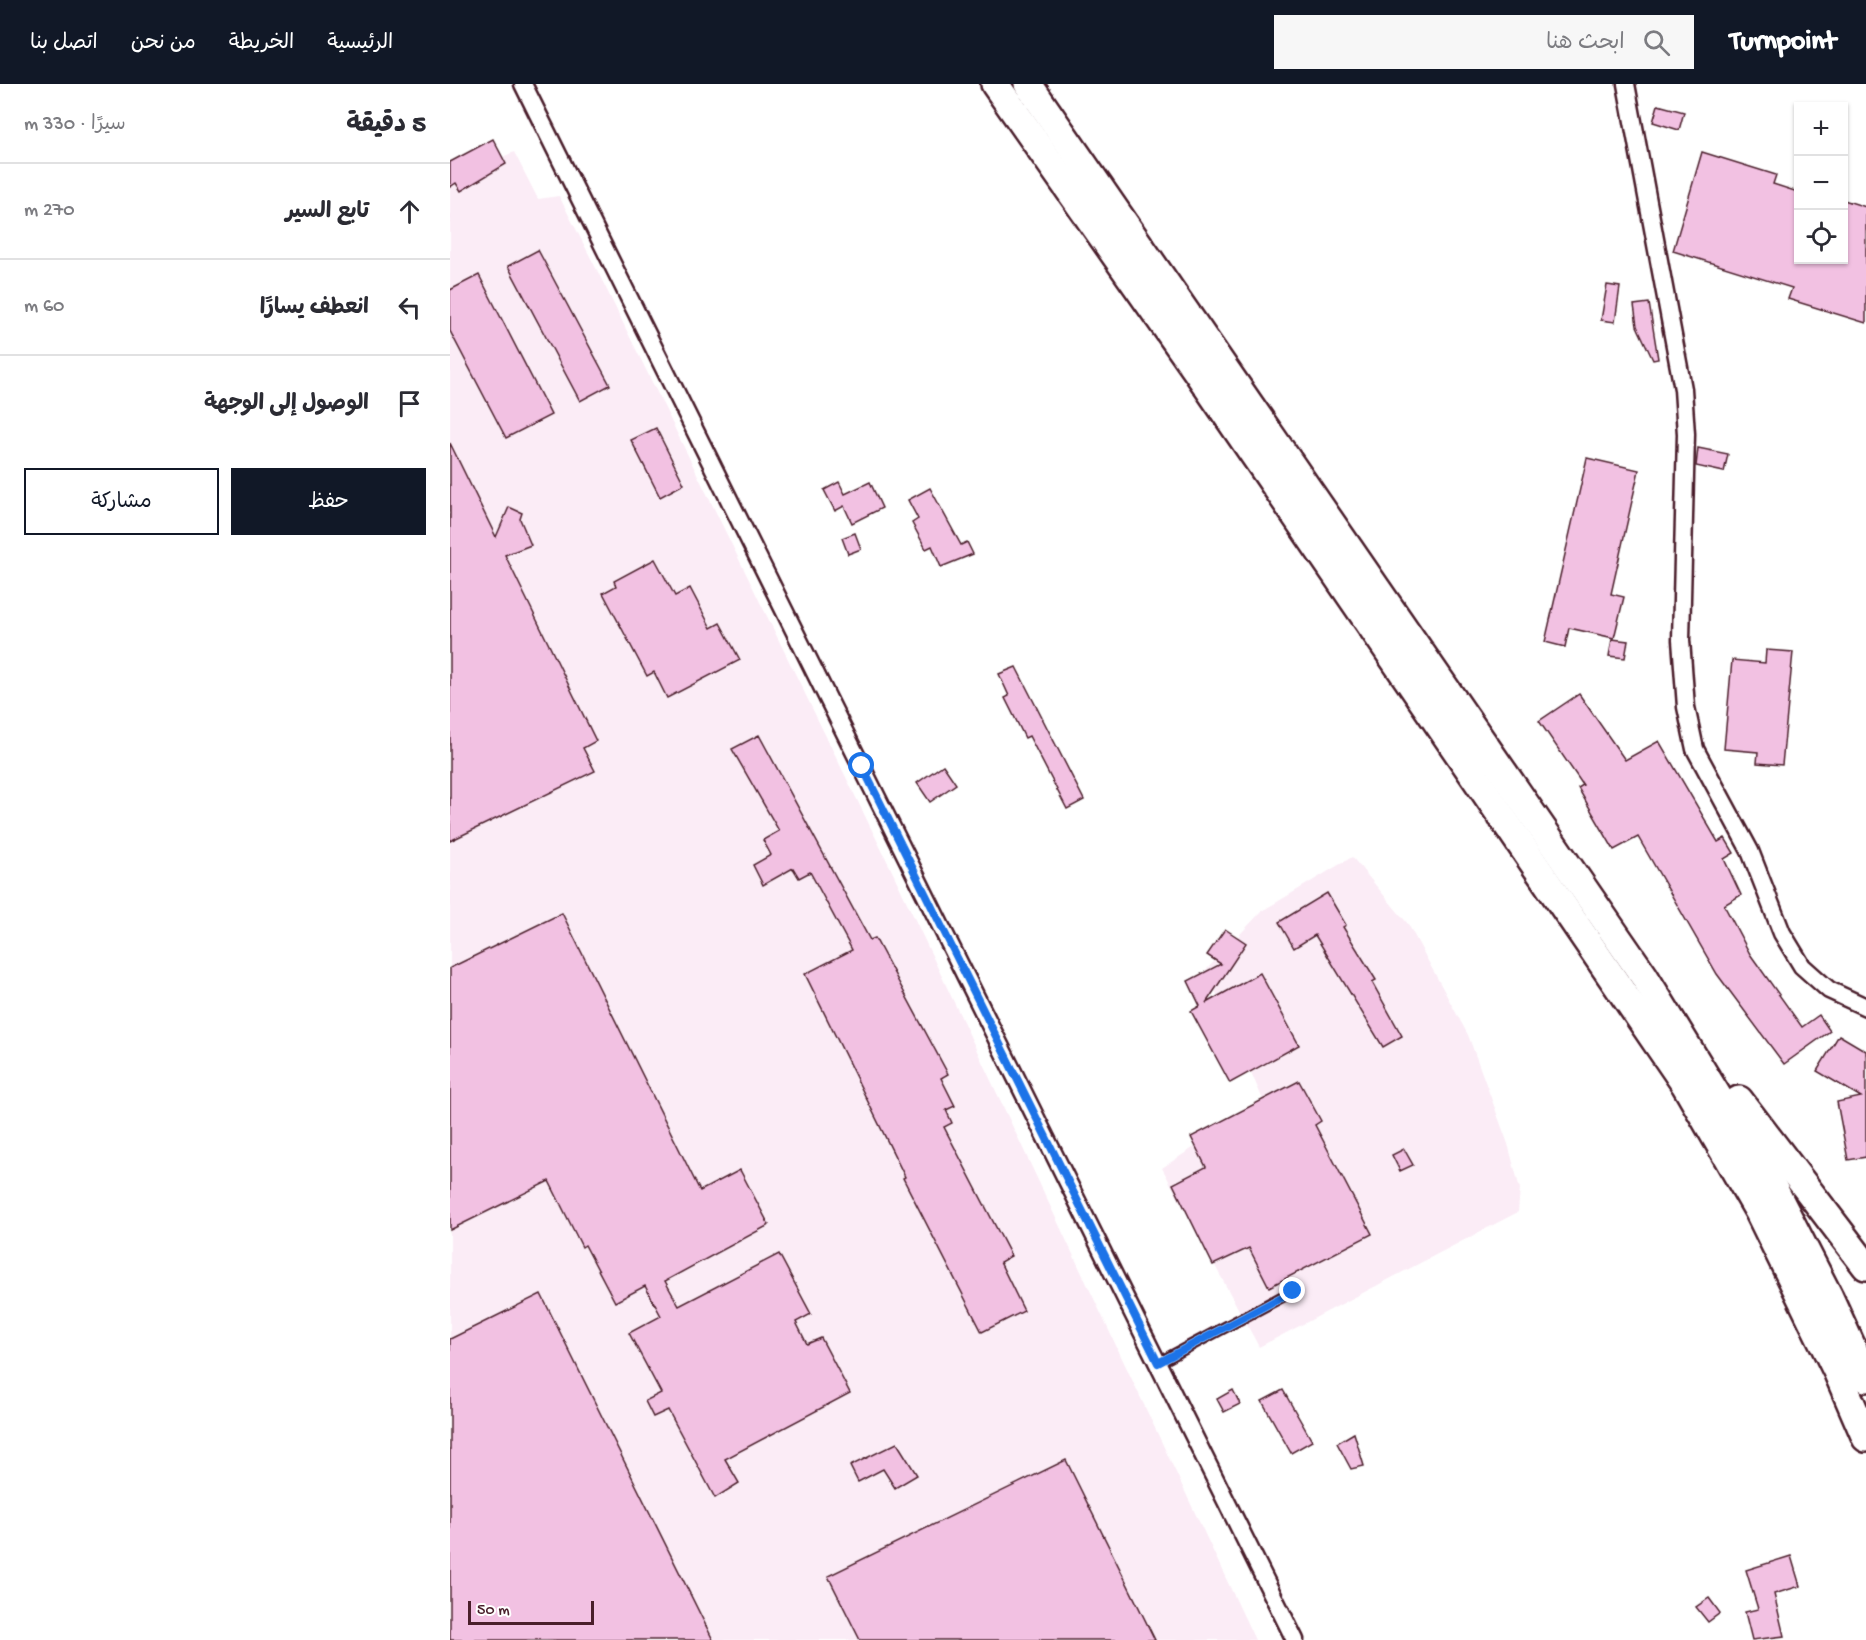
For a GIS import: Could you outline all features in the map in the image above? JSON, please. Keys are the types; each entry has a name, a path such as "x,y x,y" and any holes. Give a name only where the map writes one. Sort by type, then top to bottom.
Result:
{"highway":[{"path":"995,84 1196,370 1685,1084 1759,1212 1837,1371 1866,1438"},
{"path":"1028,84 1637,966 1770,1182 1829,1297 1866,1378"},
{"path":"1683,1041 1728,1085 1866,1266"}],"street":[{"path":"523,84 1295,1640"},
{"path":"1626,84 1683,390 1686,434 1682,640 1686,707 1695,749 1750,851 1782,933 1802,966 1829,990 1866,1007"}],"lane":[{"path":"1158,1363 1293,1291"}],"shaded area":[{"path":"514,152 538,199 559,196 598,272 893,873 1255,1640 450,1640 450,180"},
{"path":"1352,857 1408,924 1468,1035 1508,1144 1520,1189 1518,1212 1259,1347 1162,1168 1264,1102 1206,970 1262,911"}],"building":[{"path":"1658,105 1684,112 1679,130 1653,122"},
{"path":"493,139 506,164 461,191 456,183 450,187 450,162"},
{"path":"1702,152 1776,175 1773,184 1794,191 1794,264 1848,264 1848,201 1866,207 1866,323 1788,299 1792,288 1673,251"},
{"path":"538,250 610,385 580,401 508,266"},
{"path":"479,275 551,415 506,438 450,331 450,290"},
{"path":"1607,285 1620,287 1615,322 1601,320"},
{"path":"1649,303 1658,359 1653,360 1637,326 1634,305"},
{"path":"656,428 684,484 660,497 631,440"},
{"path":"450,443 496,537 509,507 522,513 520,519 531,545 505,555 596,741 583,748 595,771 450,841"},
{"path":"1698,448 1728,454 1724,472 1696,466"},
{"path":"1587,458 1639,470 1611,594 1624,597 1614,638 1569,628 1565,647 1545,642"},
{"path":"839,482 845,494 870,482 882,508 852,523 844,506 835,511 824,490"},
{"path":"930,488 961,545 967,542 973,554 941,567 932,546 926,549 912,523 918,519 908,500"},
{"path":"855,533 861,549 848,554 842,538"},
{"path":"655,559 675,596 690,588 711,628 720,623 740,660 667,698 654,672 647,676 603,593 616,586 614,581"},
{"path":"1612,639 1628,641 1625,658 1609,656"},
{"path":"1766,650 1793,652 1782,765 1757,763 1758,752 1724,749 1732,660 1765,663"},
{"path":"1016,667 1084,800 1067,809 1029,736 1025,738 1005,698 1009,696 999,674"},
{"path":"1579,694 1625,760 1659,741 1718,842 1725,838 1734,853 1724,859 1741,895 1724,905 1750,954 1802,1027 1819,1015 1830,1031 1784,1064 1717,974 1638,837 1614,850 1578,788 1583,785 1539,721"},
{"path":"759,735 870,940 875,938 948,1074 941,1078 955,1106 946,1110 952,1123 944,1127 1011,1256 1000,1262 1024,1311 982,1332 903,1178 905,1177 805,974 852,950 810,872 799,878 793,868 763,885 753,865 771,855 763,840 779,831 732,749"},
{"path":"943,765 956,784 930,802 917,783"},
{"path":"1327,893 1346,925 1343,927 1376,980 1372,982 1402,1036 1383,1047 1315,935 1294,948 1279,922"},
{"path":"562,913 700,1191 740,1170 769,1225 665,1281 679,1306 779,1254 811,1314 796,1322 807,1344 821,1338 850,1393 725,1459 739,1483 715,1498 668,1410 653,1417 645,1401 661,1393 629,1333 661,1316 645,1286 615,1302 585,1245 582,1247 549,1181 450,1230 450,968"},
{"path":"1225,929 1246,943 1206,1003 1260,973 1299,1045 1230,1083 1191,1011 1200,1006 1188,981 1221,964 1207,955"},
{"path":"1839,1035 1866,1051 1866,1157 1848,1160 1837,1102 1861,1097 1817,1071"},
{"path":"1299,1081 1321,1121 1315,1125 1372,1234 1269,1287 1249,1248 1213,1265 1173,1184 1206,1167 1191,1137"},
{"path":"1404,1149 1413,1165 1400,1171 1392,1155"},
{"path":"541,1294 713,1640 450,1640 450,1339"},
{"path":"1233,1390 1240,1404 1224,1412 1217,1399"},
{"path":"1283,1390 1312,1441 1291,1453 1262,1401"},
{"path":"1354,1433 1364,1466 1351,1469 1337,1443"},
{"path":"897,1443 917,1475 895,1488 883,1469 858,1482 850,1466"},
{"path":"1066,1460 1155,1640 860,1640 828,1576"},
{"path":"1791,1556 1800,1586 1774,1594 1784,1636 1752,1640 1745,1612 1758,1609 1746,1570"},
{"path":"1709,1598 1720,1613 1708,1622 1696,1607"}],"route":[{"path":"862,766 1158,1363 1293,1291"}]}
